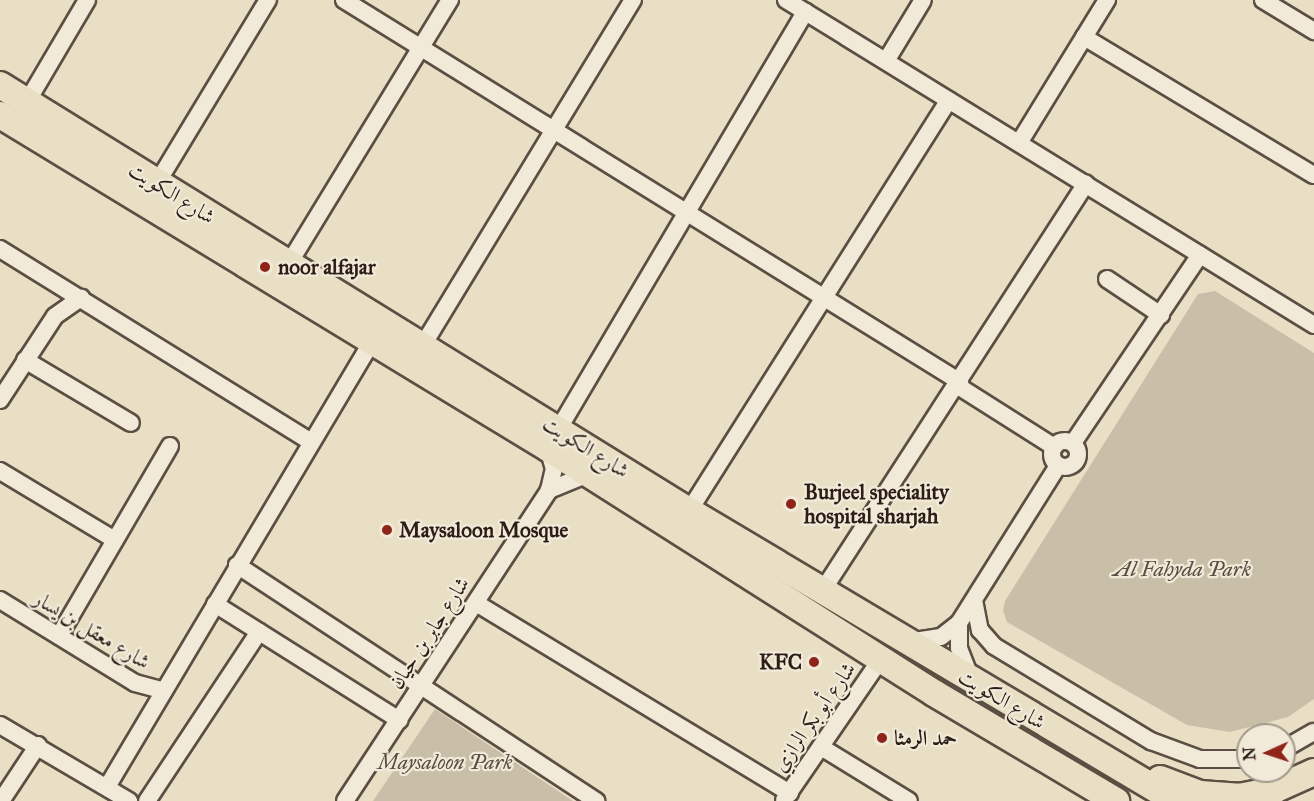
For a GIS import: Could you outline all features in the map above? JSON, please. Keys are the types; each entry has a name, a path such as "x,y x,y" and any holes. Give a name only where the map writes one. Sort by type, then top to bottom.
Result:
{"main road":[{"name":"شارع الكويت","path":"0,86 498,392 553,439 588,474 933,693 1113,800"},
{"name":"شارع الكويت","path":"0,115 442,385 553,439 689,511 1176,801"},
{"path":"442,385 440,375 446,372 480,389 498,392"},
{"path":"933,693 954,695 985,708 994,705 998,697"},
{"path":"1122,770 1150,775 1200,794 1226,797 1274,790 1314,772"}],"street":[{"path":"27,102 87,0"},
{"path":"157,183 268,0"},
{"path":"344,0 823,298 1054,447"},
{"path":"288,265 450,0"},
{"path":"423,345 633,0"},
{"path":"786,0 1314,325"},
{"path":"886,61 923,0"},
{"path":"1019,143 1107,0"},
{"path":"1263,0 1314,31"},
{"path":"553,439 805,12"},
{"path":"1084,37 1314,175"},
{"path":"689,511 949,100"},
{"path":"823,590 959,384 1086,184"},
{"path":"0,249 311,442"},
{"path":"1073,443 1200,255"},
{"path":"1107,279 1161,315"},
{"path":"0,400 55,316 81,298"},
{"path":"107,787 371,343"},
{"path":"25,360 131,423"},
{"name":"شارع جابر بن حيان","path":"345,801 549,490 554,469 553,439"},
{"path":"1065,440 1073,443 1078,450 1076,463 1067,468 1058,466 1053,459 1054,447 1065,440"},
{"path":"59,636 170,446"},
{"path":"908,642 930,641 959,623 1058,466"},
{"path":"0,471 115,540"},
{"path":"549,490 588,474"},
{"path":"237,566 596,801"},
{"name":"شارع معقل بن يسار","path":"0,600 135,683 164,691"},
{"path":"974,600 980,630 994,646 1151,741 1200,759 1236,759"},
{"path":"476,603 787,797"},
{"path":"215,604 399,720"},
{"path":"959,623 962,660 973,682"},
{"path":"147,801 259,632"},
{"name":"شارع أبو بكر الرازي","path":"787,797 881,659"},
{"path":"0,725 38,745 129,801"},
{"path":"1296,742 1314,732"},
{"path":"1,801 38,745"},
{"path":"821,747 909,801"}],"green space":[{"name":"Al Fahyda Park","path":"1215,291 1314,353 1314,699 1288,717 1265,723 1236,723 1236,730 1230,732 1187,725 1007,622 1003,610 1005,601 1198,294"},
{"name":"Maysaloon Park","path":"435,709 573,801 373,801"}],"place":[{"name":"noor alfajar","path":"265,267"},
{"name":"Burjeel speciality hospital sharjah","path":"791,504"},
{"name":"Maysaloon Mosque","path":"387,530"},
{"name":"KFC","path":"814,662"},
{"name":"حمد الرمثا","path":"882,738"}]}
